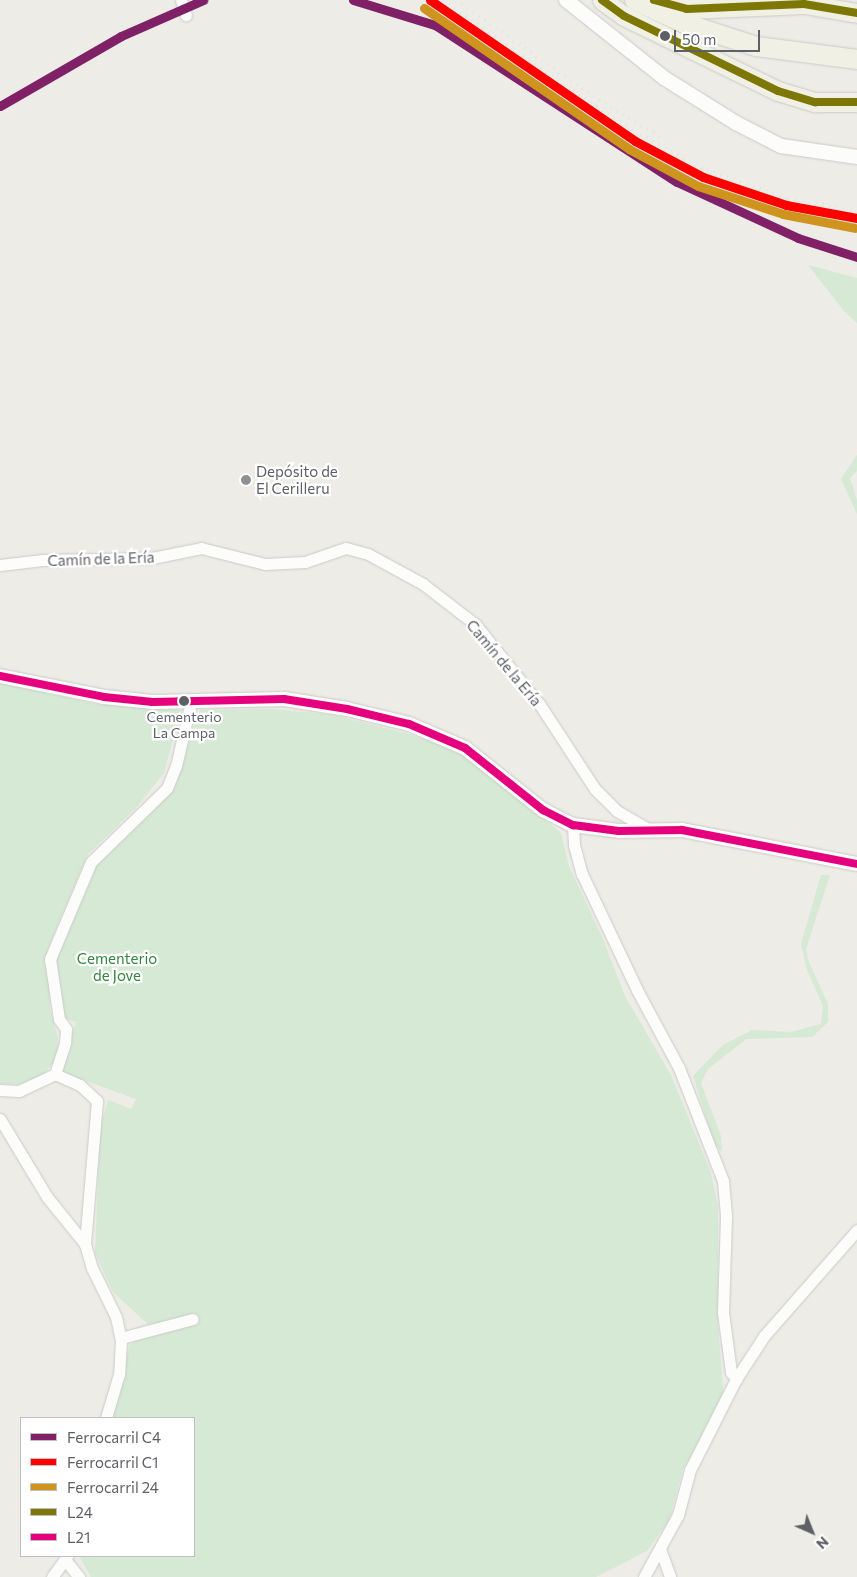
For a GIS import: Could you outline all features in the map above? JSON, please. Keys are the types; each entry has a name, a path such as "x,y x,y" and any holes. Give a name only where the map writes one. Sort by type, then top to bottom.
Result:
{"highway":[{"path":"602,0 624,16 778,91 815,102 857,102"},
{"path":"634,0 682,22 756,46 857,59"},
{"path":"654,0 687,9 804,4 857,13"}],"street":[{"path":"180,0 186,15"},
{"path":"566,0 664,78 736,123 781,146 857,157"},
{"name":"Camín de la Ería","path":"0,565 43,560 152,558 201,548 265,564 306,562 346,548 368,554 422,584 475,624 540,705 595,789 617,811 646,828"},
{"path":"0,676 104,697 153,702 284,699 347,709 409,724 465,748 543,810 573,825 620,830 646,828 682,830 726,837 857,864"},
{"path":"0,1090 19,1091 55,1074 65,1043 66,1029 60,1019 50,959 91,862 167,788 176,766 191,702"},
{"path":"573,825 574,845 582,874 637,990 679,1068 723,1181 726,1217 723,1312 731,1372 736,1379"},
{"path":"55,1074 80,1084 96,1101 85,1244 92,1268 116,1317 120,1338 119,1374 106,1417"},
{"path":"0,1119 47,1197 85,1244"},
{"path":"642,1575 660,1549 678,1515 690,1470 736,1379 764,1336 857,1230"},
{"path":"120,1338 193,1320"},
{"path":"660,1549 670,1577"},
{"path":"52,1577 67,1558 79,1577"}],"green space":[{"path":"808,265 857,278 857,323 844,311"},
{"path":"857,455 857,471 850,478 857,500 857,514 841,479"},
{"path":"0,683 95,704 181,710 164,773 136,808 88,854 48,949 50,1008 58,1038 57,1058 41,1078 19,1084 0,1084"},
{"name":"Cementerio de Jove","path":"274,709 333,715 408,734 458,751 561,833 569,866 603,939 625,996 671,1075 710,1170 718,1206 718,1326 724,1400 683,1469 669,1521 647,1551 596,1577 91,1577 80,1557 195,1557 195,1417 110,1417 130,1345 153,1329 113,1292 95,1253 100,1130 108,1100 131,1109 136,1099 59,1071 76,1022 62,1018 55,957 96,863 172,792 200,710"},
{"path":"821,875 830,875 806,949 808,960 828,1004 828,1022 812,1037 746,1039 708,1069 701,1083 721,1136 722,1152 714,1143 693,1076 723,1045 752,1030 791,1032 821,1024 823,1006 807,970 801,944"}],"railway":[{"path":"443,0 573,91 640,135 707,170 788,199 857,211"},
{"path":"456,0 593,96 663,139"}],"rail line":[{"name":"C4","path":"0,106 121,36 203,0"},
{"name":"C4","path":"353,0 435,25 677,182 798,238 857,257"},
{"name":"C1","path":"430,0 635,141 703,177 786,205 857,218"},
{"name":"24","path":"424,8 629,149 698,186 783,214 855,228"}],"transit line":[{"name":"L24","path":"602,0 624,16 778,91 815,102 857,102"},
{"name":"L24","path":"654,0 687,9 804,4 857,13"},
{"name":"L21","path":"0,676 104,697 153,702 284,699 347,709 409,724 465,748 543,810 573,825 619,831 682,830 857,864"}],"place":[{"name":"Depósito de El Cerilleru","path":"246,480"},
{"name":"Cementerio La Campa","path":"184,701"}]}
